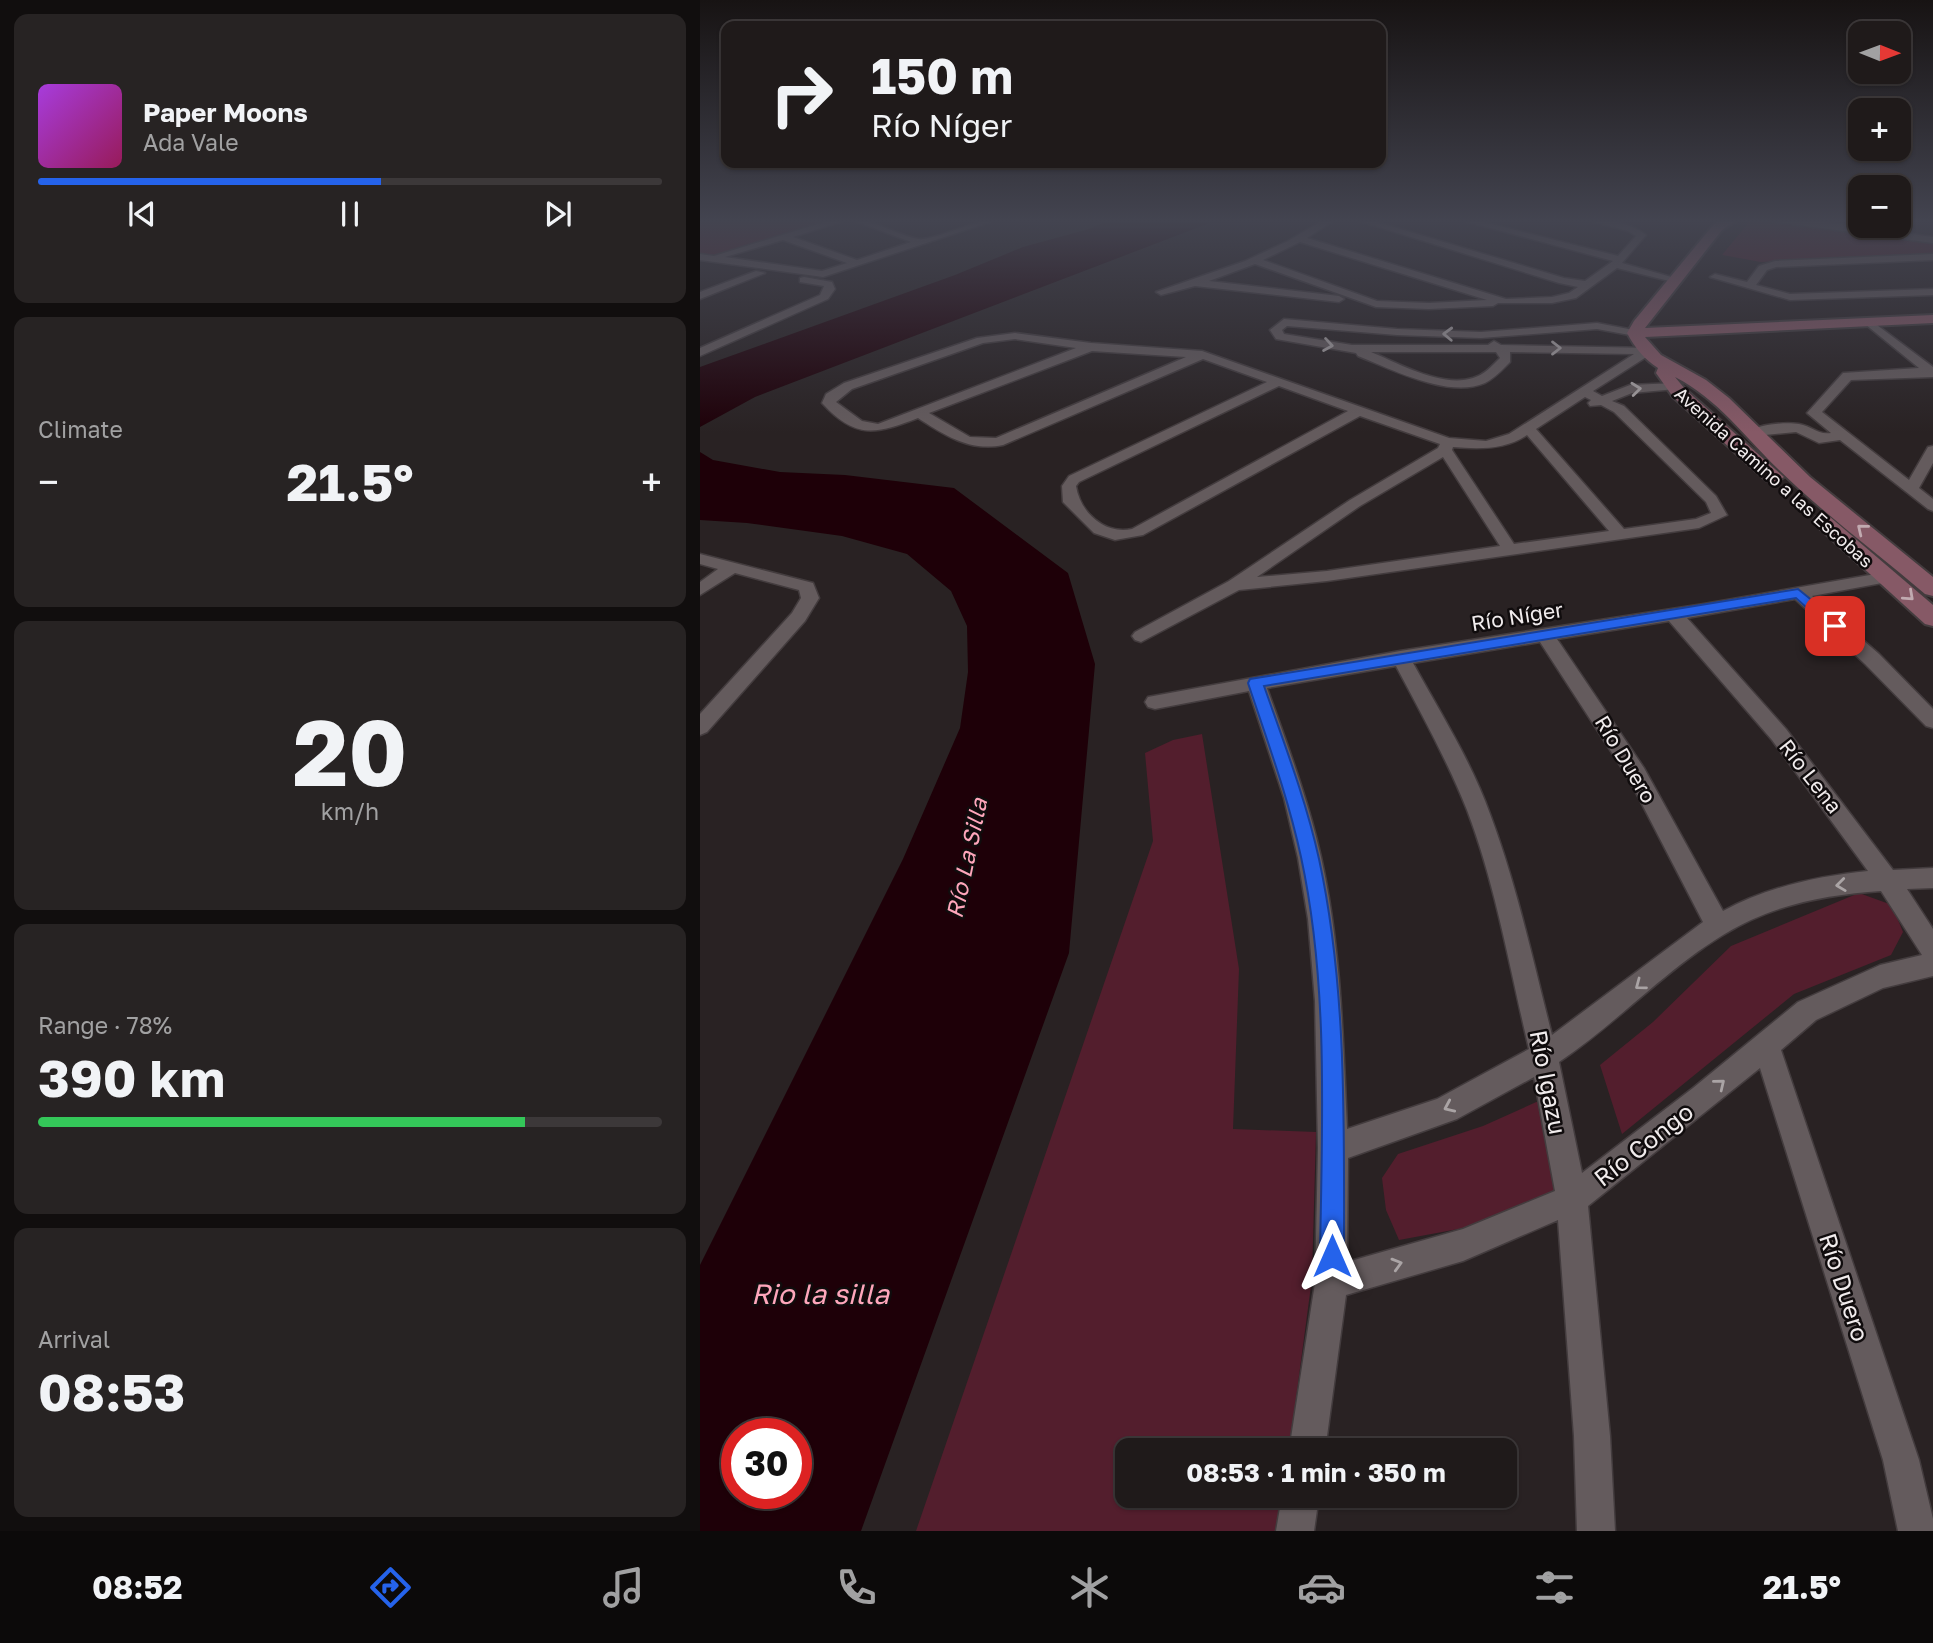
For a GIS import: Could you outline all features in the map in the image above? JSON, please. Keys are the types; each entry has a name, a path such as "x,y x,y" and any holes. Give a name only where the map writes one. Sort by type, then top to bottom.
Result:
{"street":[{"path":"700,352 824,297 829,290"},
{"path":"1161,292 1167,290"},
{"path":"1259,290 1376,304 1429,306 1552,300 1572,296 1579,290"},
{"path":"1338,290 1376,304"},
{"path":"1468,290 1505,302"},
{"path":"1635,333 1661,290"},
{"path":"1769,290 1802,298 1933,292"},
{"path":"1647,351 1352,349 1280,337 1276,330 1284,322 1397,332 1481,335 1597,326 1635,333 1933,319"},
{"path":"1886,321 1915,339 1932,368"},
{"path":"1869,322 1932,368"},
{"path":"1532,433 1671,368 1647,351 1635,333"},
{"path":"1352,349 1402,370 1473,383 1491,374 1506,359 1506,354 1481,335"},
{"path":"1091,347 892,425 858,425 830,403 831,397 848,386 981,340 1015,337 1194,357 1466,454 1489,454 1509,451 1585,392 1647,351"},
{"path":"1866,341 1915,339"},
{"path":"921,414 967,442 981,445 998,442 1194,357"},
{"name":"Avenida Camino a las Escobas","path":"1671,368 1699,383 1755,432 1786,466 1932,587"},
{"name":"Avenida Camino a las Escobas","path":"1671,368 1933,618"},
{"path":"1932,368 1847,376 1814,413 1933,506"},
{"path":"1273,384 1074,479 1069,486 1070,502 1098,531 1112,536 1129,535 1194,503 1355,414"},
{"path":"1235,585 1305,579 1510,550 1709,521 1719,515 1711,499 1619,409 1585,392"},
{"path":"1755,432 1799,428 1819,439 1842,436"},
{"path":"1532,433 1619,533"},
{"path":"1446,446 1510,550"},
{"path":"1141,636 1235,585 1355,503 1446,446"},
{"path":"1911,489 1933,450"},
{"path":"700,559 807,587 810,598 799,617 700,727"},
{"path":"700,590 733,566"},
{"name":"Río Níger","path":"1155,702 1400,657 1674,615 1887,577"},
{"path":"1798,593 1872,659 1933,721"},
{"name":"Río Lena","path":"1674,615 1759,709 1888,879 1933,950"},
{"name":"Río Duero","path":"1545,635 1637,774 1718,926"},
{"name":"Río Igazu","path":"1400,657 1458,762 1479,813 1502,886 1544,1056 1572,1199 1592,1436 1596,1531"},
{"path":"1256,683 1295,798 1310,858 1320,919 1328,1001 1332,1148 1331,1283 1309,1438"},
{"path":"1332,1148 1414,1122 1466,1100 1544,1056 1718,926 1752,909 1820,887 1888,879 1933,878"},
{"name":"Río Congo","path":"1331,1283 1463,1245 1572,1199 1807,1012 1844,992 1880,978 1933,964"},
{"name":"Río Duero","path":"1766,1046 1901,1460 1917,1531"},
{"path":"1295,1531 1299,1508"}],"shaded area":[{"path":"1202,734 1239,969 1233,1129 1316,1132 1312,1278 1291,1438 1115,1438 1115,1508 1281,1508 1278,1531 916,1531 1153,841 1145,753 1173,740"},
{"path":"1859,893 1892,905 1903,932 1891,955 1794,994 1622,1134 1600,1065 1653,1022 1731,946"},
{"path":"1543,1099 1561,1191 1480,1225 1399,1240 1386,1210 1382,1178 1398,1154 1483,1126"}],"water":[{"path":"912,290 1033,290 755,397 700,427 700,367"},
{"name":"Rio la silla","path":"700,452 713,460 780,472 845,475 954,488 1068,573 1095,664 1069,953 861,1531 700,1531 700,1265 903,859 960,728 968,672 967,626 951,591 907,554 842,536 747,523 700,520"}],"route":[{"path":"1332,1256 1328,1001 1320,919 1310,858 1295,798 1256,683 1798,593 1835,626"}],"water label":[{"name":"Río La Silla","path":"966,858"}]}
